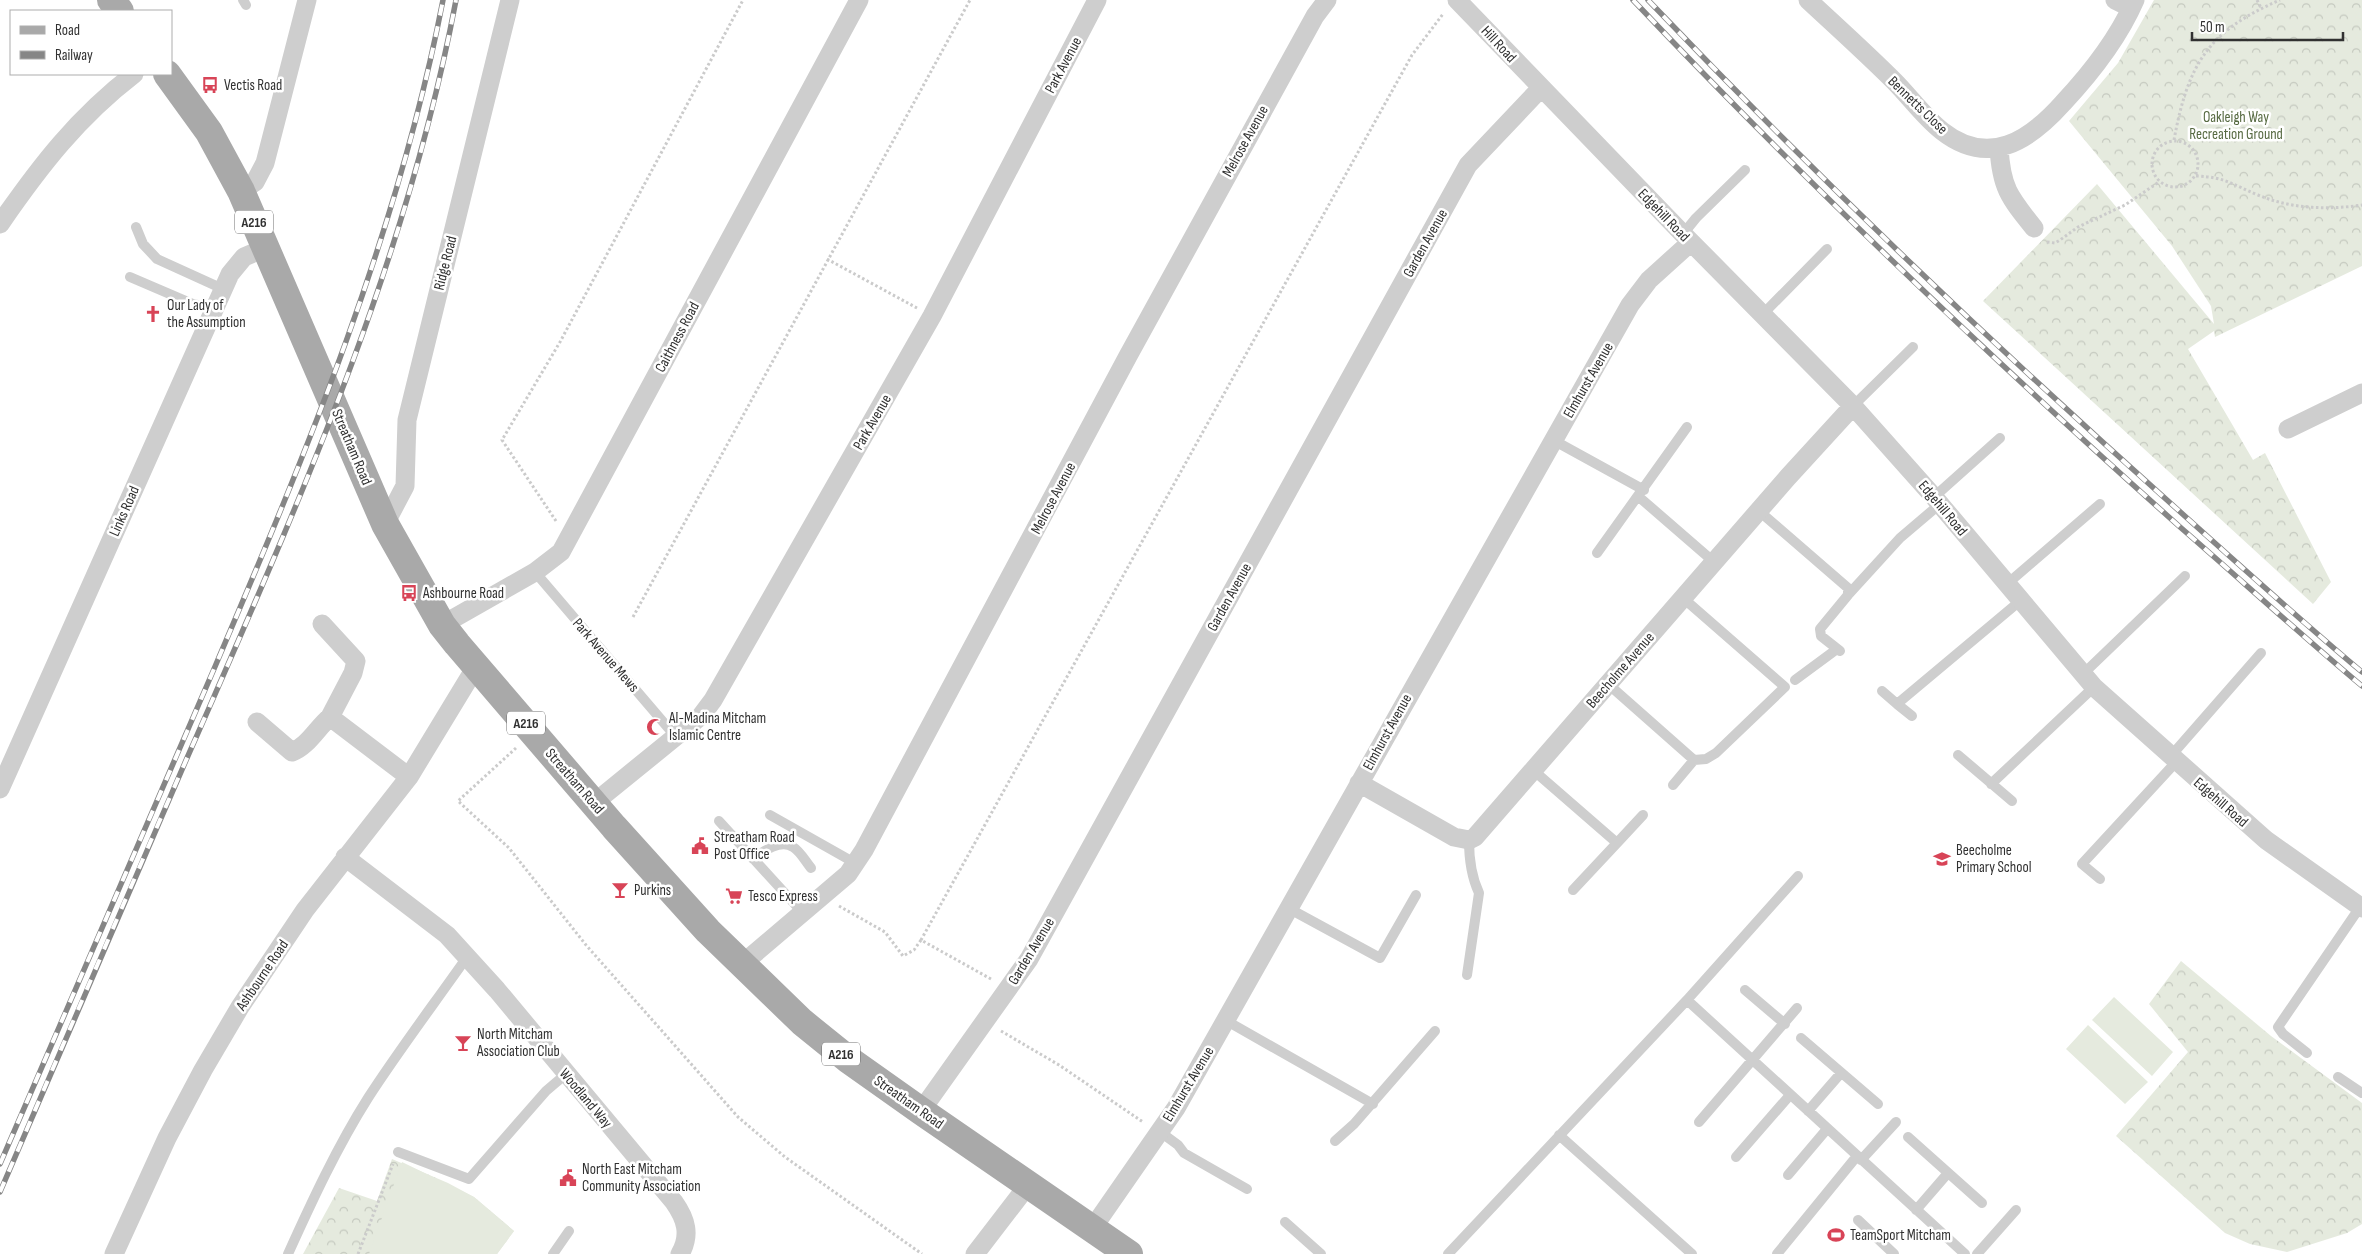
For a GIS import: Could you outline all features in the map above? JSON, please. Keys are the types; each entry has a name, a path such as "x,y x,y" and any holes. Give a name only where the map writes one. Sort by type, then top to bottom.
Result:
{"main road":[{"path":"111,0 119,10"},
{"name":"Streatham Road","path":"168,75 209,132 240,191 385,524 442,625 594,803 741,965 802,1022 849,1060 1129,1254"}],"street":[{"path":"240,191 256,182 265,163 307,0"},
{"name":"Ridge Road","path":"385,524 405,486 406,420 510,0"},
{"name":"Caithness Road","path":"442,625 535,572 561,552 859,0"},
{"name":"Park Avenue","path":"594,803 701,716 713,700 932,316 1097,0"},
{"name":"Melrose Avenue","path":"741,965 848,874 856,863 1199,226 1315,16 1328,0"},
{"name":"Bennetts Close","path":"1808,0 1894,81 1942,131 1972,145 1999,147 2014,144 2028,136 2049,119 2098,62 2127,3"},
{"name":"Hill Road","path":"1453,3 1541,88"},
{"path":"0,224 38,168 68,133 133,75"},
{"name":"Edgehill Road","path":"1541,88 1854,406 1937,500 2088,681 2173,760 2266,840 2360,904"},
{"name":"Garden Avenue","path":"921,1111 1009,989 1034,950 1468,165 1541,88"},
{"path":"1999,147 2000,168 2007,193 2034,228"},
{"name":"Elmhurst Avenue","path":"1092,1229 1176,1108 1630,305 1649,280 1687,238"},
{"name":"Links Road","path":"0,789 223,289 237,263 265,248"},
{"path":"2288,429 2362,393"},
{"name":"Beecholme Avenue","path":"1468,840 1481,832 1714,562 1854,406"},
{"path":"257,722 292,752 302,748 316,730 330,717 353,672 356,661 322,624"},
{"name":"Ashbourne Road","path":"114,1254 167,1138 219,1041 268,964 345,857 409,777 477,665"},
{"path":"330,717 409,777"},
{"path":"1359,783 1454,837 1468,840"},
{"name":"Woodland Way","path":"345,857 439,929 467,957 566,1074 682,1214 687,1237 680,1254"},
{"path":"975,1254 1028,1185"}],"lane":[{"path":"1687,238 1696,218 1745,170"},
{"path":"136,227 143,244 158,259 223,289"},
{"path":"1764,314 1827,249"},
{"path":"130,277 193,304 215,309"},
{"path":"1854,406 1913,347"},
{"path":"1597,554 1687,427"},
{"path":"1795,680 1839,650 1821,636 1820,629 1848,595 1900,538 2000,438"},
{"path":"1553,440 1642,493 1714,562"},
{"path":"2007,584 2100,504"},
{"path":"1759,511 1845,585 1849,591 1848,595"},
{"name":"Park Avenue Mews","path":"535,572 676,737"},
{"path":"1991,784 2185,576"},
{"path":"1673,785 1694,760 1706,759 1716,753 1785,687 1683,598"},
{"path":"1897,704 2020,601"},
{"path":"2100,879 2082,864 2173,760 2261,653"},
{"path":"1608,684 1694,760"},
{"path":"1882,691 1912,716"},
{"path":"1958,755 2012,801"},
{"path":"1533,770 1617,843"},
{"path":"770,815 856,863"},
{"path":"1573,890 1644,815"},
{"path":"719,821 802,912"},
{"path":"1467,975 1479,893 1471,866 1468,840"},
{"path":"753,859 773,847 787,845 793,846 811,868"},
{"path":"1448,1254 1687,1000 1798,876"},
{"path":"1288,908 1380,958 1416,895"},
{"path":"2308,1053 2283,1034 2278,1026 2360,904"},
{"path":"288,1254 308,1210 368,1098 467,957"},
{"path":"1745,990 1785,1024"},
{"path":"1687,1000 1964,1254"},
{"path":"1699,1122 1797,1008"},
{"path":"1225,1020 1373,1104"},
{"path":"1335,1141 1373,1104 1435,1031"},
{"path":"1800,1038 1878,1104"},
{"path":"1808,1111 1840,1073"},
{"path":"398,1152 469,1179 546,1091 566,1074"},
{"path":"2338,1077 2362,1093"},
{"path":"1736,1157 1790,1095"},
{"path":"1778,1254 1859,1158 1896,1122"},
{"path":"1788,1175 1827,1129"},
{"path":"1159,1131 1178,1145 1184,1153 1247,1189"},
{"path":"1559,1136 1692,1254"},
{"path":"1908,1137 1982,1203"},
{"path":"1916,1210 1948,1173"},
{"path":"1977,1254 2016,1210"},
{"path":"1858,1220 1894,1254"},
{"path":"1285,1222 1315,1252"},
{"path":"553,1254 569,1231"}],"path":[{"path":"569,538 502,440 560,342 743,0"},
{"path":"633,617 970,0"},
{"path":"2257,0 2261,8"},
{"path":"2174,140 2180,104 2198,62 2218,37 2261,8 2280,0"},
{"path":"826,892 833,902 844,910 886,932 903,956 914,950 922,940 1412,55 1453,3"},
{"path":"2159,182 2153,168 2154,156 2162,145 2174,140 2186,144 2196,154 2198,161 2196,176"},
{"path":"2159,182 2176,187 2183,186 2196,176 2224,179 2258,196 2303,206 2326,208 2362,205"},
{"path":"2034,228 2049,243 2055,243 2078,227 2125,205 2159,182"},
{"path":"828,259 932,316"},
{"path":"532,732 458,801 509,848 592,953 738,1117 784,1158 922,1254"},
{"path":"922,940 1009,989"},
{"path":"985,1022 1059,1065 1159,1131"},
{"path":"358,1254 398,1152"}],"green space":[{"name":"Oakleigh Way Recreation Ground","path":"2154,0 2362,0 2362,266 2215,337 2214,331 2188,349 2253,460 2265,453 2331,582 2313,604 1983,301 2097,184 2214,324 2211,306 2172,246 2069,121 2118,63"},
{"path":"2181,961 2271,1036 2362,1103 2362,1224 2347,1233 2287,1252 2250,1244 2225,1233 2116,1136 2188,1052 2149,1004"},
{"path":"2114,997 2173,1052 2152,1076 2092,1020"},
{"path":"2088,1025 2148,1082 2125,1104 2066,1049"},
{"path":"392,1159 448,1183 474,1197 514,1231 497,1254 303,1254 339,1188 377,1201"},
{"path":"402,1162 474,1197 514,1231 497,1254 369,1254"}],"railway":[{"path":"0,1164 214,669 283,505 315,423 375,257 401,172 424,87 443,0"},
{"path":"0,1192 284,535 353,361 384,273 412,184 436,93 456,0"},
{"path":"1633,0 1765,136 1970,335 2180,527 2362,686"},
{"path":"1648,0 1776,131 1907,260 2109,448 2362,672"}],"place":[{"name":"Vectis Road","path":"210,85"},
{"name":"Our Lady of the Assumption","path":"153,314"},
{"name":"Ashbourne Road","path":"409,593"},
{"name":"Al-Madina Mitcham Islamic Centre","path":"655,727"},
{"name":"Streatham Road Post Office","path":"700,846"},
{"name":"Beecholme Primary School","path":"1942,859"},
{"name":"Purkins","path":"620,890"},
{"name":"Tesco Express","path":"734,896"},
{"name":"North Mitcham Association Club","path":"463,1043"},
{"name":"North East Mitcham Community Association","path":"568,1178"},
{"name":"TeamSport Mitcham","path":"1836,1235"}]}
